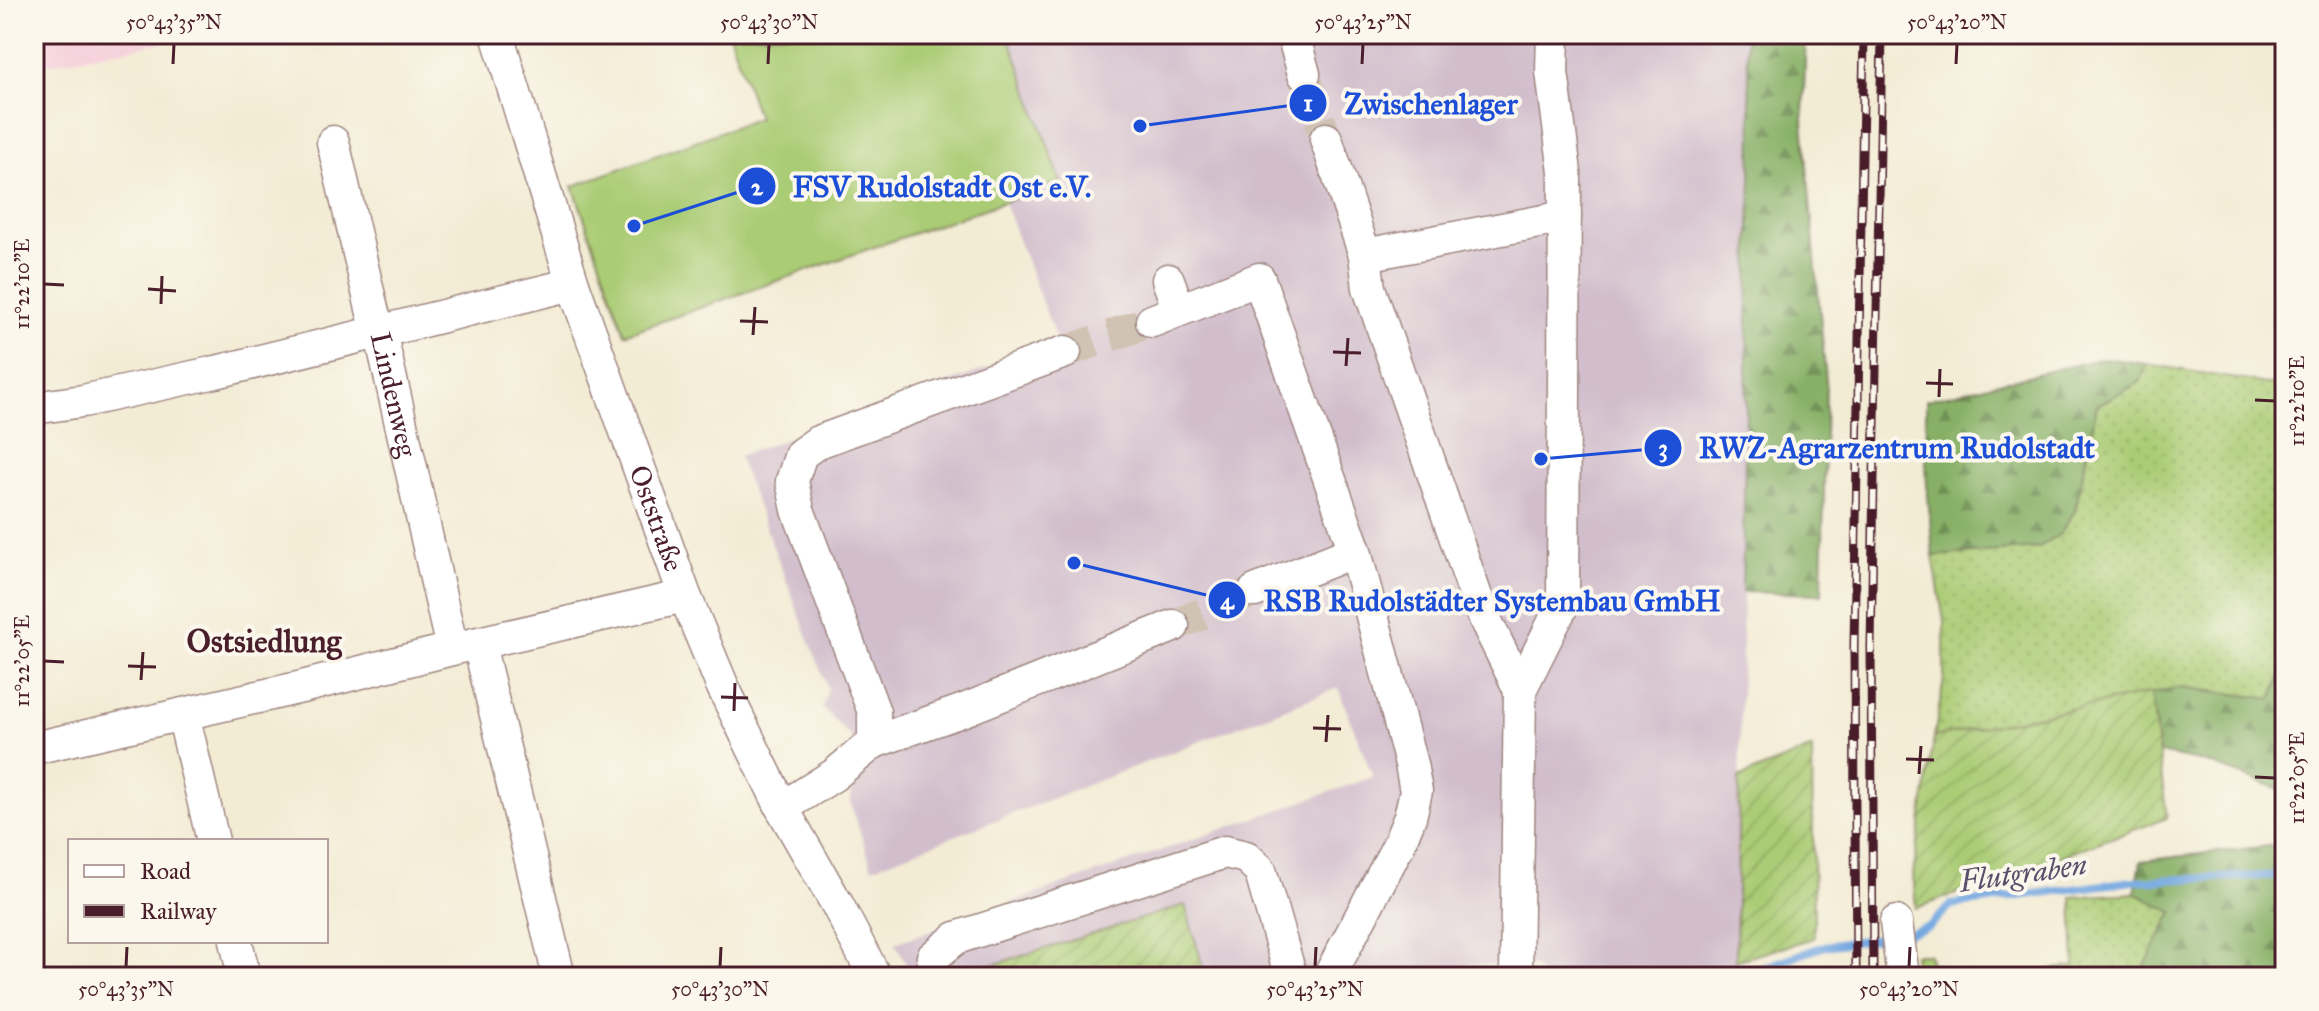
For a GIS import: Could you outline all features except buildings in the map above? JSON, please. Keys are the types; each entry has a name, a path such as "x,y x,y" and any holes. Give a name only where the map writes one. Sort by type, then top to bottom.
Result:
{"street":[{"name":"Oststraße","path":"497,34 573,284 685,596 722,685 782,808 875,977"},
{"path":"1293,34 1304,74"},
{"path":"1516,972 1520,690 1563,604 1565,172 1552,72 1553,34"},
{"path":"1326,139 1365,255 1369,288 1481,611 1520,690"},
{"name":"Lindenweg","path":"333,142 373,313 559,977"},
{"path":"1365,255 1565,217"},
{"path":"1168,280 1166,315 1259,279 1355,551 1411,764 1416,791 1410,817 1329,977"},
{"path":"34,408 83,401 216,372 573,284"},
{"path":"874,742 874,712 798,510 792,481 801,454 818,442 1065,352"},
{"path":"1255,591 1355,551"},
{"path":"34,748 685,596"},
{"path":"782,808 834,775 874,742 964,710 1173,626"},
{"path":"183,714 213,839"},
{"path":"933,957 956,938 1225,852 1246,857 1260,870 1291,977"},
{"path":"236,943 244,977"}],"shaded area":[{"path":"34,34 206,34 34,67"},
{"path":"1008,34 1746,34 1752,134 1736,946 1739,977 1543,977 1535,967 1469,964 1468,977 1206,977 1184,905 954,977 913,977 895,943 1373,777 1338,688 872,868 851,805 851,737 822,708 828,689 738,456 1058,344 1004,202 1061,182"}],"green space":[{"path":"729,34 1008,34 1061,182 625,334 573,186 758,118"},
{"path":"1746,34 1806,34 1803,121 1826,381 1822,594 1742,592 1752,134"},
{"path":"2104,358 2147,364 2140,382 2097,405 2075,511 2060,534 2038,548 1933,556 1926,472 1926,400"},
{"path":"2147,364 2285,387 2285,667 2272,699 2181,687 1934,737 1944,679 1944,621 1933,556 2038,548 2075,511 2097,405 2140,382"},
{"path":"2285,667 2285,791 2204,762 2159,753 2151,693 2181,687 2272,699"},
{"path":"2151,693 2167,818 1916,908 1913,875 1934,737"},
{"path":"1812,748 1814,938 1736,961 1739,778"},
{"path":"2285,844 2285,977 2139,977 2173,912 2135,893 2141,861"},
{"path":"2135,893 2173,912 2139,977 2002,977 2075,966 2072,897"},
{"path":"1185,905 1205,974 1194,977 954,977"},
{"path":"1914,954 1928,954 1935,977 1915,977"}],"waterway":[{"name":"Flutgraben","path":"1906,934 1930,926 1951,905 2133,881 2285,875"},
{"name":"Flutgraben","path":"1735,977 1825,946 1892,936"}],"tunnel":[{"path":"1304,74 1326,139"},
{"path":"1065,352 1152,321"},
{"path":"1173,626 1255,591"}],"railway":[{"path":"1856,977 1854,647 1864,34"},
{"path":"1873,977 1871,646 1882,34"}],"place":[{"name":"Zwischenlager","path":"1140,126"},
{"name":"FSV Rudolstadt Ost e.V.","path":"634,226"},
{"name":"RWZ-Agrarzentrum Rudolstadt","path":"1541,459"},
{"name":"RSB Rudolstädter Systembau GmbH","path":"1074,563"}],"district":[{"name":"Ostsiedlung","path":"264,641"}]}
